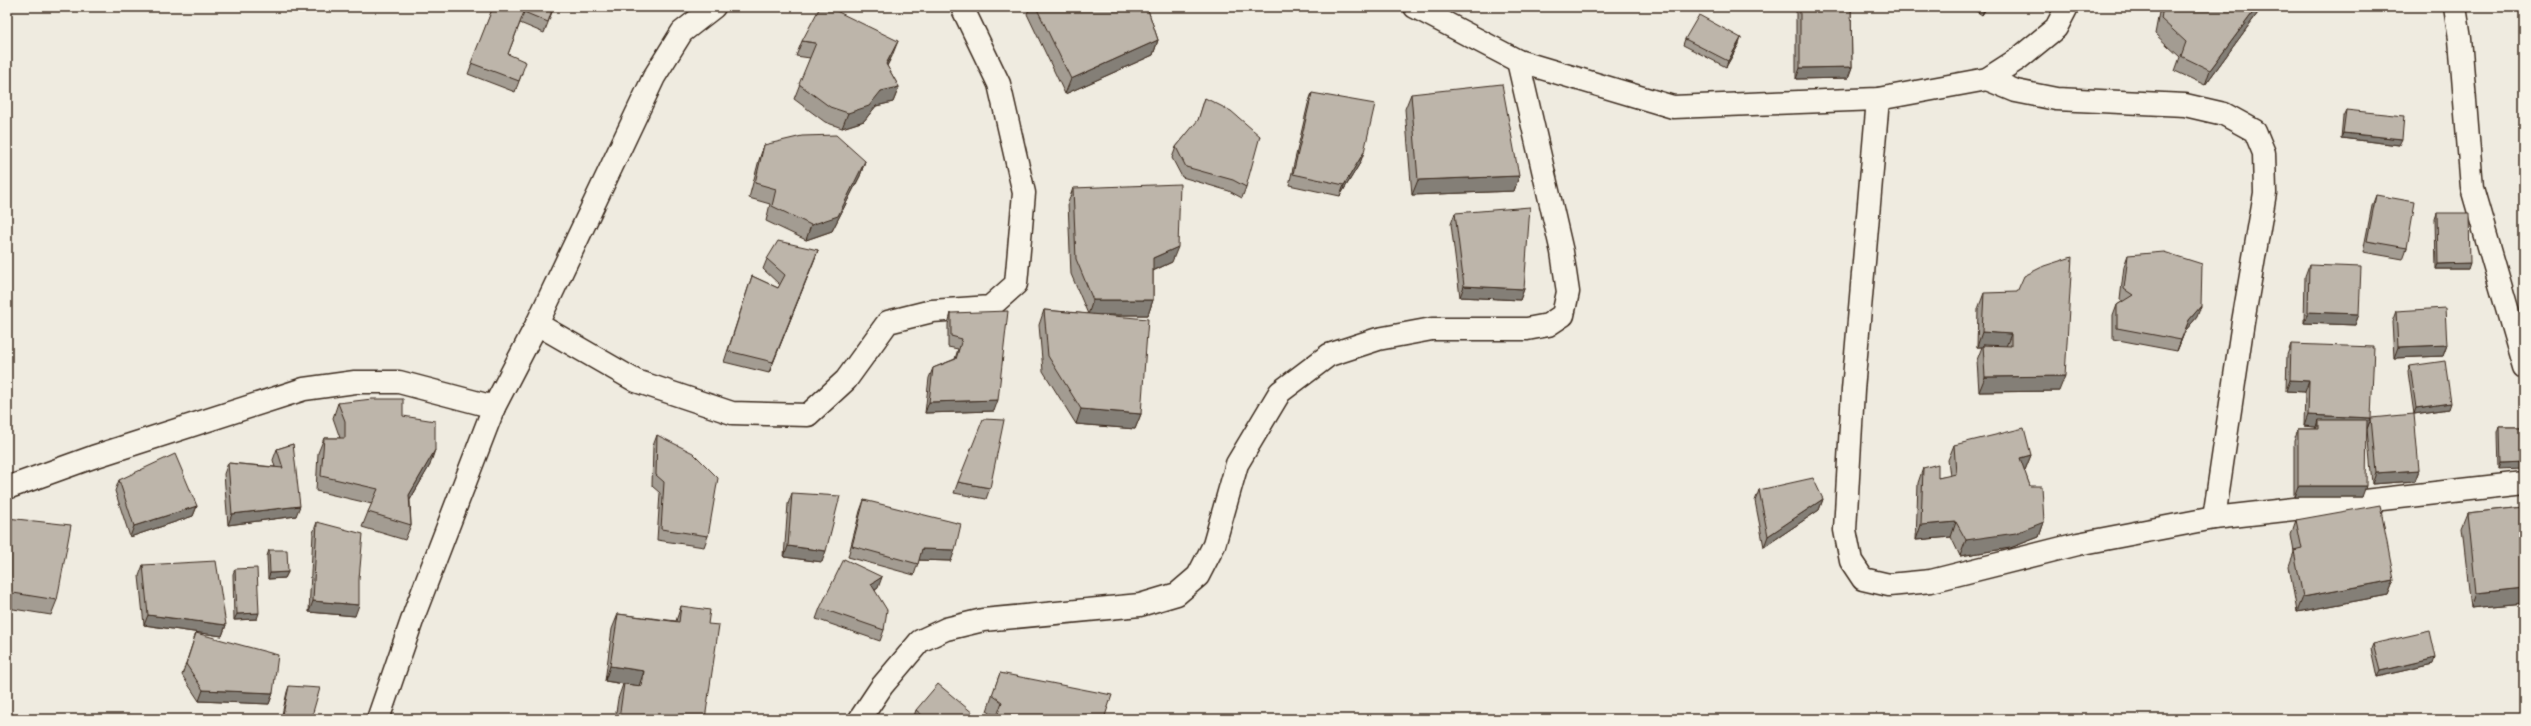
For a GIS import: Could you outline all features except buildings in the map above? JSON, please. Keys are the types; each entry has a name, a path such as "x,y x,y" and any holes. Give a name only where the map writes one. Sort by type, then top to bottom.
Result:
{"street":[{"path":"378,719 415,612 494,408 537,324 654,77 682,32 714,7"},
{"path":"537,324 643,384 732,413 808,415 846,380 888,322 932,311 990,307 1016,284 1024,193 998,84 962,7"},
{"path":"1415,7 1518,61 1672,107 1878,99 1987,79 2018,59 2056,28 2067,7"},
{"path":"2455,7 2460,40 2472,188 2524,367"},
{"path":"860,719 882,686 920,641 946,629 983,620 1140,605 1177,594 1198,576 1214,545 1237,464 1280,392 1329,355 1378,339 1432,329 1527,329 1548,325 1563,316 1568,292 1562,252 1518,61"},
{"path":"1987,79 2016,91 2056,99 2185,105 2224,114 2255,132 2264,153 2265,193 2243,322 2214,518"},
{"path":"1878,99 1853,390 1845,530 1851,561 1863,580 1889,585 1931,581 2078,544 2214,518 2524,483"},
{"path":"7,488 93,457 304,389 355,382 400,382 494,408"}]}
